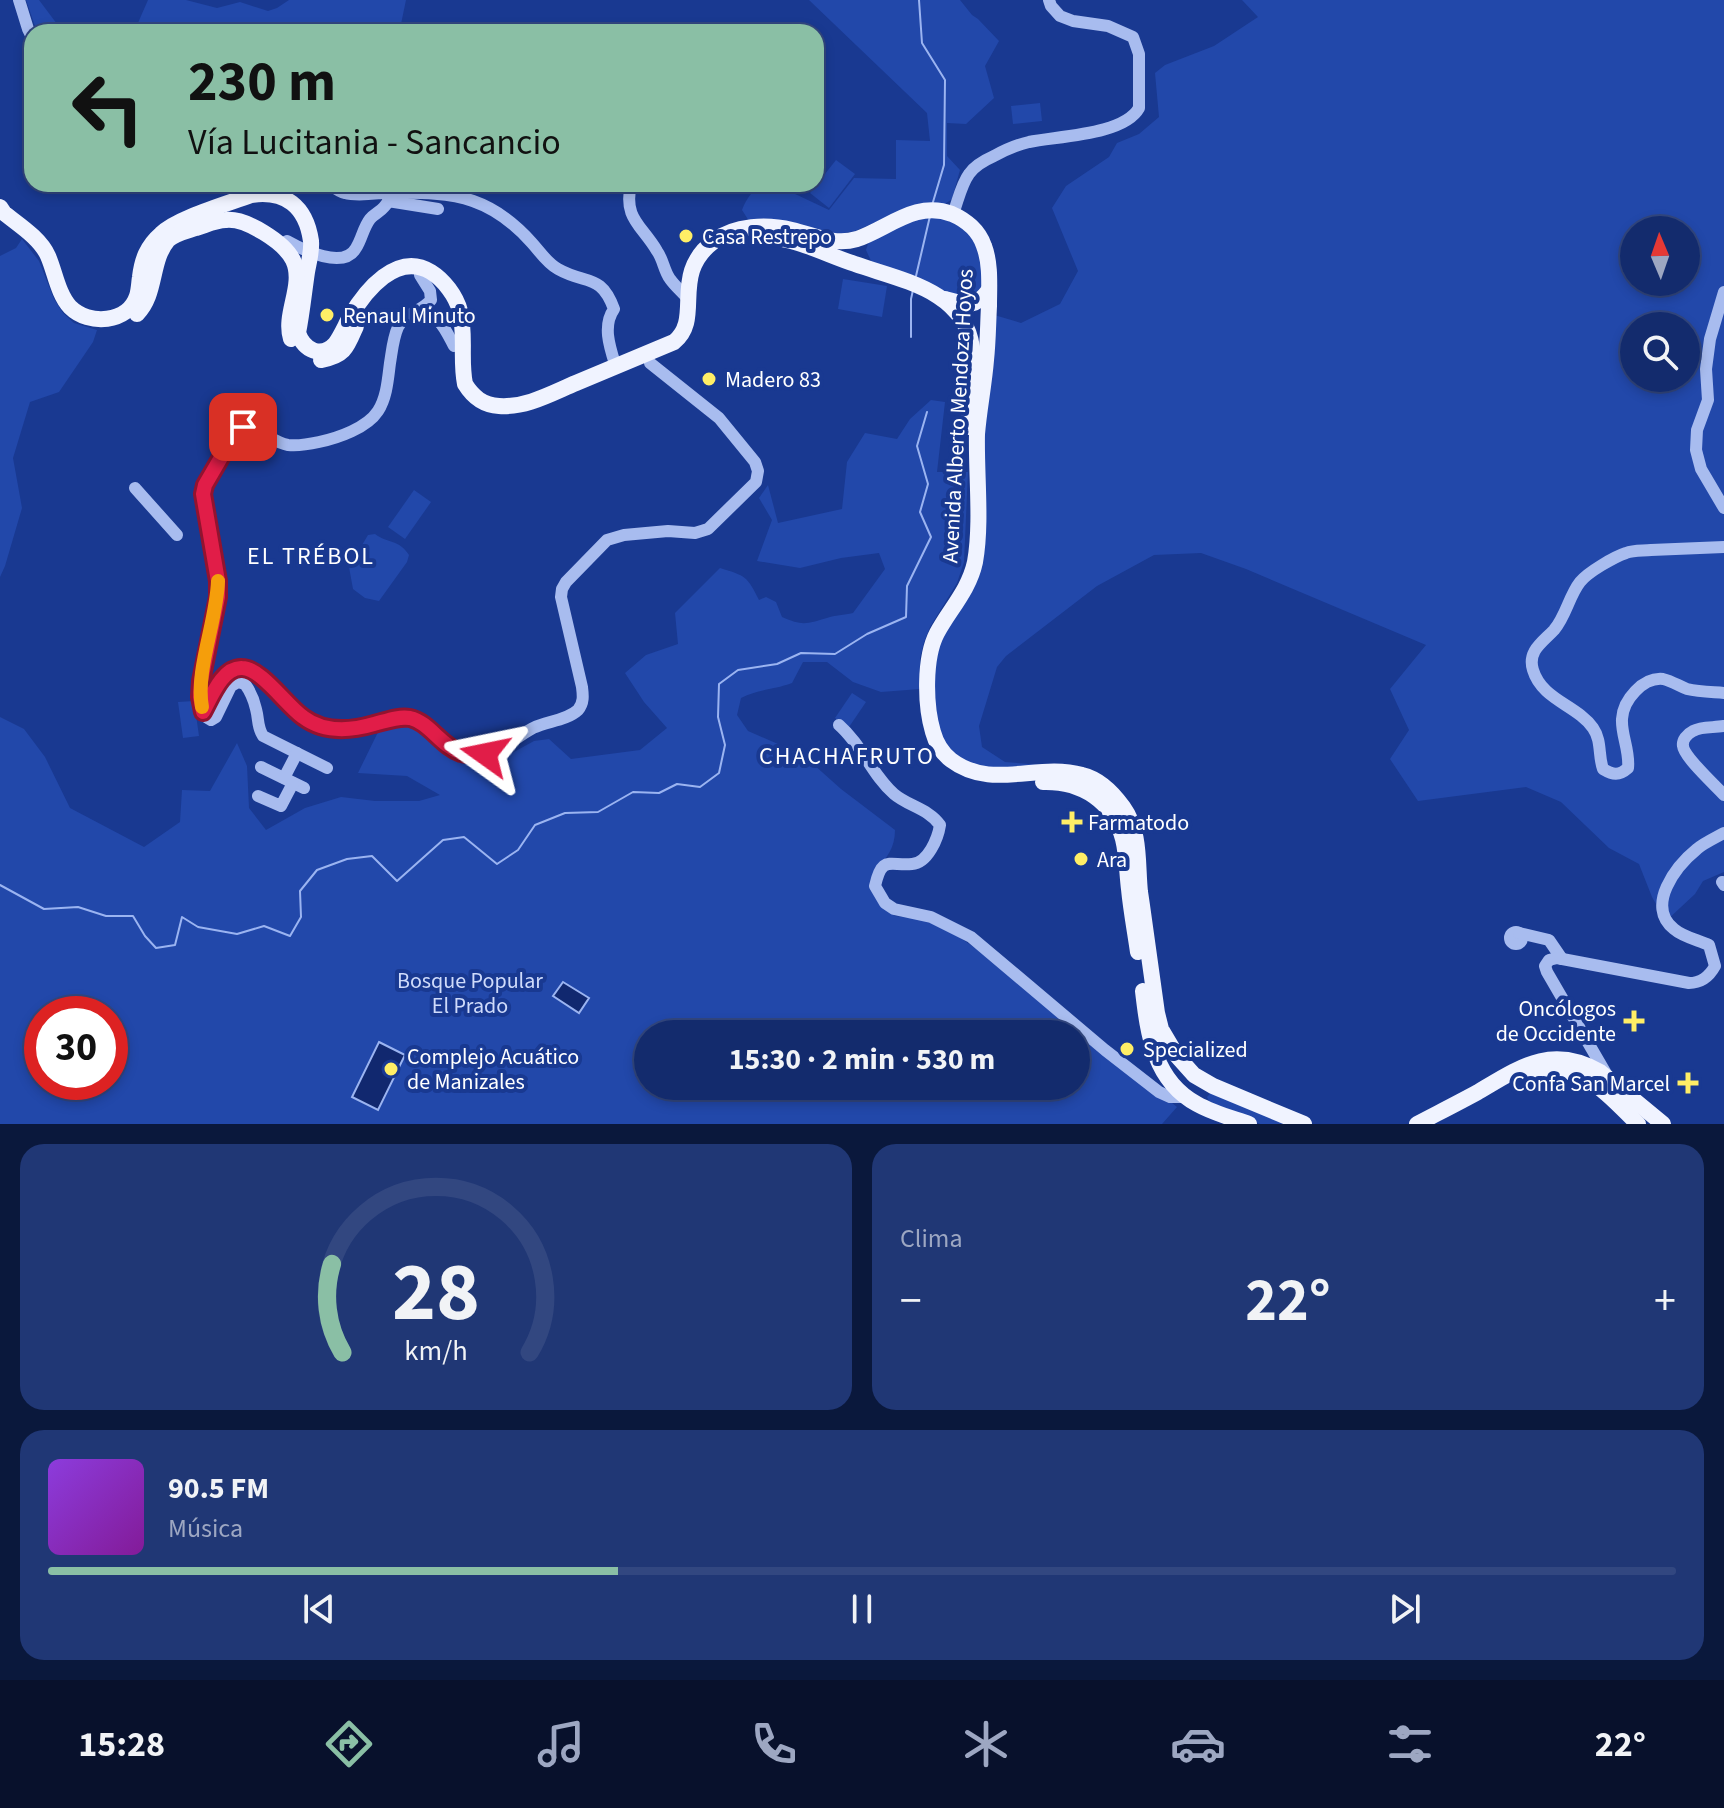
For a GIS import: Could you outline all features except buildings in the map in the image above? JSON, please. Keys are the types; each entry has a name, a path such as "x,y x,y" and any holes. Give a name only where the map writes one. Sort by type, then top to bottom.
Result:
{"main road":[{"path":"255,227 253,208 257,199 265,193"},
{"path":"0,207 47,253 70,307 89,318 102,320 130,308 137,296 149,246 171,225 251,195 278,194 298,207 316,250 298,333 309,350 329,350 362,298 378,281 398,269 421,267 447,286 459,309 465,384 470,393 488,405 501,406 530,402 681,337 688,323 687,298 693,266 710,244 728,232 779,228 835,242 847,241 912,212 947,213"},
{"name":"Avenida Alberto Mendoza Hoyos","path":"947,213 965,221 980,237 985,248 989,290 986,361 977,436 976,553 967,587 932,646 928,710 935,741 947,756 973,773 990,775 1046,771 1081,774 1106,788 1124,807 1132,823 1161,1029 1177,1056 1194,1075 1297,1122"},
{"path":"282,242 296,235 304,217"},
{"path":"0,220 31,248 63,313 74,323 97,330 124,324 143,308 161,251 177,234 225,219 255,227 282,242 293,258 296,278 289,333 299,351 309,358 322,360 340,355 347,347 360,316 383,287 403,275 420,275"},
{"path":"868,234 863,250 873,270"},
{"name":"Avenida Alberto Mendoza Hoyos","path":"420,275 442,290 453,321 453,374 456,386 463,398 474,407 500,414 534,408 681,350 695,336 699,320 698,280 709,259 732,241 764,237 791,241 890,274 944,299 960,317 972,347 967,437 968,541 957,583 930,627 920,658 921,711 929,746 940,762 955,774 970,780 987,784 1072,784 1102,802 1113,815 1124,842 1148,1031 1159,1067 1185,1097 1249,1124"},
{"path":"944,299 972,304 982,300 989,290"},
{"path":"1417,1124 1523,1066 1561,1059 1594,1063 1663,1124"},
{"path":"1438,1124 1527,1075 1549,1070 1587,1078 1606,1092 1630,1122"},
{"path":"1185,1097 1200,1088 1213,1086"}],"street":[{"path":"19,0 26,24"},
{"path":"947,213 971,171 1005,149 1112,127 1127,121 1139,108 1139,54 1133,37 1108,26 1060,16 1049,0"},
{"path":"342,192 458,197 476,201 501,215 549,263 560,271 600,284 609,294 614,309 608,317 608,339 616,367"},
{"path":"630,192 630,208 636,224 656,248 669,278 687,298"},
{"path":"392,193 438,209"},
{"path":"282,242 345,257 351,255 366,225 372,216 384,208 392,193"},
{"path":"207,716 200,697 201,681 218,597 218,581 211,567 203,494 205,485 237,430 243,427 289,445 303,444 321,442 351,431 377,413 383,401 398,326 431,300 430,291 420,275"},
{"path":"1724,292 1710,339 1706,369 1708,400 1697,430 1696,450 1701,469 1724,508"},
{"path":"413,313 425,313 440,321 454,346"},
{"path":"207,716 220,682 231,670 241,667 252,670 266,680 305,719 329,729 360,728 401,717 414,719 443,743 463,754 485,754 503,749 535,727 567,717 580,708 582,687 561,597 566,582 607,540 624,535 668,531 695,533 708,529 756,482 758,471 755,462 719,418 650,363"},
{"path":"135,488 177,535"},
{"path":"1724,547 1627,552 1589,573 1578,584 1555,629 1538,645 1532,657 1532,668 1547,692 1584,718 1595,731 1600,745 1600,762 1603,769 1613,775 1628,768 1622,721 1629,698 1642,685 1656,679 1666,679 1693,690 1724,693"},
{"path":"207,716 216,717 231,686 238,682 245,684 263,736 327,768"},
{"path":"839,725 894,793 932,815 940,825 921,863 892,863 884,865 879,871 875,886 885,903 894,909 931,917 971,937 1159,1092 1170,1097 1185,1097"},
{"path":"1724,726 1690,732 1684,738 1683,746 1686,755 1724,795"},
{"path":"258,796 281,806 293,783 297,753"},
{"path":"261,767 293,783"},
{"path":"1594,1063 1568,1021 1545,966 1549,960 1560,959 1689,983 1697,983 1711,974 1719,967 1709,945 1676,931 1666,921 1664,894 1669,881 1688,858 1699,847 1724,833"},
{"path":"1517,938 1545,938 1551,942 1560,959"}],"green space":[{"path":"26,0 39,0 57,24 34,24"},
{"path":"148,0 186,0 217,8 240,2 268,11 289,0 406,0 401,24 138,24"},
{"path":"809,0 960,0 999,41 985,66 994,98 966,124 947,123 947,156 960,170 952,199 945,204 921,203 855,231 832,235 749,221 742,210 753,192 791,192 829,210 854,178 896,179 896,140 930,141 927,113"},
{"path":"1242,0 1724,0 1724,872 1703,881 1695,894 1666,921 1639,864 1609,848 1561,802 1526,787 1418,801 1390,759 1409,730 1390,689 1426,645 1201,553 1154,555 1097,586 1006,656 997,667 979,726 982,747 1005,762 1041,765 1013,774 947,756 928,710 929,661 967,587 977,436 991,314 1021,323 1060,304 1078,271 1052,208 1066,186 1109,157 1117,143 1139,134 1159,117 1155,73 1165,65 1214,46 1258,17"},
{"path":"1040,103 1042,121 1013,124 1011,106"},
{"path":"836,160 855,174 829,208 810,193 824,192 824,175"},
{"path":"945,217 960,223 981,247 984,292 961,299 872,263 866,250 870,238 905,220"},
{"path":"22,239 39,261 63,313 74,323 97,330 93,342 59,392 30,402 13,458 22,508 0,577 0,256 16,248"},
{"path":"843,279 887,286 882,317 838,309"},
{"name":"Bosque Popular El Prado","path":"931,400 945,402 937,472 968,472 964,562 957,583 924,642 920,658 920,689 881,692 853,682 827,662 803,662 792,683 741,698 737,715 748,731 787,748 813,764 895,830 892,847 876,870 882,907 895,916 926,920 953,933 996,962 1068,1020 634,1020 634,1100 1090,1100 1090,1037 1177,1107 1162,1124 0,1124 0,717 24,729 45,757 70,808 144,847 180,822 182,790 210,791 237,743 247,766 249,808 266,830 305,808 341,797 419,801 440,795 407,776 358,773 380,728 410,726 438,750 465,762 503,758 534,741 549,739 571,759 640,750 667,728 644,702 625,673 646,655 678,644 675,613 720,568 745,578 759,600 766,597 776,602 782,617 789,620 809,623 853,613 885,569 879,553 800,568 757,561 772,520 759,498 768,485 778,523 842,509 847,462 865,433 897,439 910,419"},
{"path":"414,490 431,502 405,539 388,527"},
{"path":"375,534 401,546 409,555 379,601 365,598 353,589 349,567 368,535"},
{"path":"852,693 866,702 849,727 835,718"},
{"path":"194,701 199,736 183,738 178,702"},
{"path":"1210,1094 1290,1124 1260,1124 1209,1101 1207,1097"}],"shaded area":[{"path":"563,982 589,998 579,1013 553,996"},
{"path":"379,1042 405,1055 378,1110 352,1097"}],"waterway":[{"path":"919,0 922,43 945,80 944,165 933,202"},
{"path":"916,276 930,216"},
{"path":"911,337 913,290"},
{"path":"0,885 44,909 78,907 106,916 133,916 156,948 175,945 182,917 198,927 237,934 264,926 290,936 301,917 300,891 317,870 347,859 372,856 397,881 443,840 464,837 497,864 518,850 535,825 565,813 598,812 633,792 659,793 677,784 700,787 719,773 725,745 718,717 719,684 738,670 777,664 801,653 835,654 867,634 906,617 907,586 931,537 920,512 928,484 917,446 927,412"}],"slow traffic":[{"path":"202,707 201,681 218,597 218,581"}],"place":[{"name":"Casa Restrepo","path":"686,236"},
{"name":"Renaul Minuto","path":"327,315"},
{"name":"Madero 83","path":"709,379"},
{"name":"Farmatodo","path":"1072,822"},
{"name":"Ara","path":"1081,859"},
{"name":"Oncólogos de Occidente","path":"1634,1021"},
{"name":"Specialized","path":"1127,1049"},
{"name":"Complejo Acuático de Manizales","path":"391,1069"},
{"name":"Confa San Marcel","path":"1688,1083"}],"district":[{"name":"EL TRÉBOL","path":"311,556"},
{"name":"CHACHAFRUTO","path":"847,756"}],"route":[{"path":"243,427 237,430 205,485 203,494 218,597 201,681 203,712 220,682 231,670 241,667 252,670 266,680 305,719 329,729 360,728 401,717 414,719 443,743 463,754 485,754"}]}
